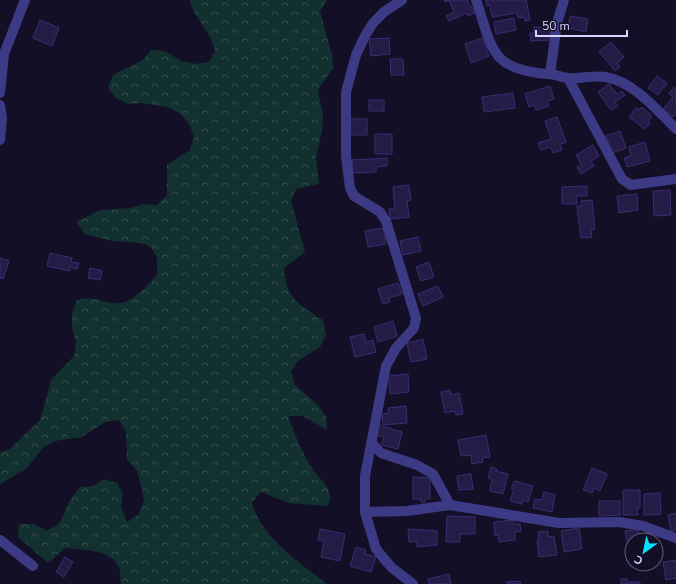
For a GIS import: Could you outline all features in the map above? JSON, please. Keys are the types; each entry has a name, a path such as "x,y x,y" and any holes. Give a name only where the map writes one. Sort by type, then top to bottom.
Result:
{"street":[{"path":"0,92 0,73 4,54 25,0"},
{"path":"402,0 384,12 373,24 365,36 356,55 346,92 346,156 350,188 354,196 380,212 386,221 416,318 414,328 396,348 386,366 365,476 365,512 376,549 392,566 413,584"},
{"path":"476,0 493,51 502,61 521,70 538,74 550,74 568,78 606,77 623,84 648,101 676,129"},
{"path":"550,74 557,23 564,0"},
{"path":"568,78 622,179 631,185 676,179"},
{"path":"0,105 2,118 0,140"},
{"path":"371,442 381,453 417,465 433,474 450,505"},
{"path":"365,512 407,510 450,505 559,523 619,522 643,526 676,538"},
{"path":"0,540 33,566"}],"green space":[{"path":"189,0 327,0 320,11 332,55 333,68 318,90 323,116 322,131 316,157 319,184 296,189 291,201 305,252 284,268 287,286 291,294 295,300 307,310 323,320 326,335 320,347 298,361 291,371 295,385 318,405 326,416 327,430 303,416 288,416 302,450 315,472 325,484 329,491 330,498 327,506 289,503 261,492 252,502 256,515 272,538 282,548 327,584 121,584 119,568 110,557 103,554 88,550 65,548 52,560 47,562 18,537 19,524 34,524 47,531 59,524 71,498 80,487 93,486 104,479 117,483 123,494 121,507 127,522 139,514 144,500 141,485 137,471 127,459 126,432 119,420 105,422 82,437 55,441 43,448 26,469 0,484 0,453 10,449 40,420 51,380 74,356 76,342 72,328 72,313 77,300 92,299 120,303 138,294 157,275 157,263 152,248 139,243 113,241 85,234 76,222 101,210 130,208 143,204 157,205 167,195 167,165 190,150 194,136 189,124 180,113 167,107 142,103 128,104 116,98 108,88 113,75 143,60 151,50 165,51 181,61 196,64 209,62 215,50 213,43"}],"building":[{"path":"449,0 467,0 475,13 468,16 467,13 449,21 446,16 454,12"},
{"path":"486,0 526,0 530,20 525,21 524,17 518,18 517,13 492,17 490,5 487,6"},
{"path":"570,16 588,19 586,32 568,28"},
{"path":"514,18 516,30 496,34 494,22"},
{"path":"40,20 59,28 52,46 33,38"},
{"path":"534,27 551,27 551,40 531,41 530,33 534,33"},
{"path":"389,38 390,54 371,56 369,39"},
{"path":"482,38 489,56 471,63 465,44"},
{"path":"611,42 624,57 617,63 620,67 615,71 599,52"},
{"path":"390,59 403,59 404,75 391,75"},
{"path":"657,76 667,83 658,95 648,88"},
{"path":"609,84 617,94 622,91 625,95 615,102 618,106 611,110 598,92"},
{"path":"550,86 554,99 547,101 549,106 536,110 534,105 529,107 525,94"},
{"path":"674,87 676,89 676,113 673,117 663,109 673,97 669,94"},
{"path":"513,93 515,108 484,112 482,97"},
{"path":"369,100 384,100 384,111 369,111"},
{"path":"642,107 652,116 648,121 650,123 645,129 629,117 636,108 639,110"},
{"path":"557,117 566,142 560,144 562,150 553,153 551,147 541,150 538,143 551,139 545,121"},
{"path":"350,119 367,119 367,135 350,135"},
{"path":"620,131 626,148 612,153 606,136"},
{"path":"375,134 392,134 392,154 375,154"},
{"path":"645,142 650,161 627,167 624,158 631,156 629,147"},
{"path":"593,145 599,156 591,161 594,166 581,174 577,167 581,164 576,155"},
{"path":"387,158 387,166 376,167 376,172 353,173 352,160"},
{"path":"409,185 411,200 407,201 409,217 390,219 389,209 395,209 393,187"},
{"path":"587,186 587,196 576,196 577,204 562,204 562,187"},
{"path":"670,190 671,215 654,216 653,191"},
{"path":"637,194 638,210 619,213 617,196"},
{"path":"592,200 595,229 591,230 592,237 581,238 577,206 582,206 581,201"},
{"path":"383,228 386,244 368,247 365,231"},
{"path":"418,237 421,251 403,255 400,241"},
{"path":"50,253 72,258 71,262 79,263 77,269 70,267 70,271 47,266"},
{"path":"0,258 9,261 3,279 0,278"},
{"path":"429,262 434,277 421,281 416,267"},
{"path":"90,268 102,271 100,280 88,278"},
{"path":"398,283 402,294 389,298 390,302 383,304 378,289"},
{"path":"438,286 443,297 423,306 418,294"},
{"path":"393,321 397,336 378,342 374,327"},
{"path":"364,334 366,342 373,340 376,352 355,357 350,337"},
{"path":"423,339 427,359 411,362 407,343"},
{"path":"408,374 409,392 390,394 389,376"},
{"path":"450,390 451,395 459,393 463,414 456,415 455,411 445,413 441,392"},
{"path":"406,406 407,423 383,425 382,414 389,413 388,408"},
{"path":"379,425 402,432 398,449 381,445 384,437 376,435"},
{"path":"486,435 490,457 482,458 483,462 472,464 471,455 461,456 458,440"},
{"path":"491,467 497,469 496,471 508,474 503,494 490,491 492,479 488,478"},
{"path":"592,468 607,474 600,491 594,488 592,493 583,490"},
{"path":"471,474 473,489 459,490 457,476"},
{"path":"413,477 430,478 430,499 425,499 425,502 421,502 421,499 413,499"},
{"path":"515,481 533,486 528,502 523,500 522,504 510,501 514,489 511,488"},
{"path":"623,490 640,490 640,508 637,508 638,515 623,515"},
{"path":"544,492 555,495 552,512 533,508 535,499 542,500"},
{"path":"660,493 661,514 644,515 644,494"},
{"path":"599,501 620,501 620,515 599,516"},
{"path":"676,513 676,530 671,531 668,515"},
{"path":"447,516 475,517 475,534 460,534 460,542 446,542"},
{"path":"514,520 514,524 520,524 521,531 515,532 515,540 499,542 498,535 495,536 494,522"},
{"path":"579,528 582,549 564,552 561,531"},
{"path":"320,529 345,534 340,561 321,557 324,541 318,540"},
{"path":"408,529 437,531 437,545 417,547 416,541 409,542"},
{"path":"638,529 639,532 625,532"},
{"path":"548,531 548,537 554,536 557,555 539,557 537,540 539,540 538,532"},
{"path":"356,547 366,550 365,554 376,557 371,572 350,566"},
{"path":"65,557 73,562 64,577 56,572"},
{"path":"676,560 676,578 666,580 664,562"},
{"path":"449,574 451,584 429,584 428,579"},
{"path":"621,579 627,579 627,582 640,582 640,584 621,584"},
{"path":"520,581 521,584 507,584 506,582"}]}
